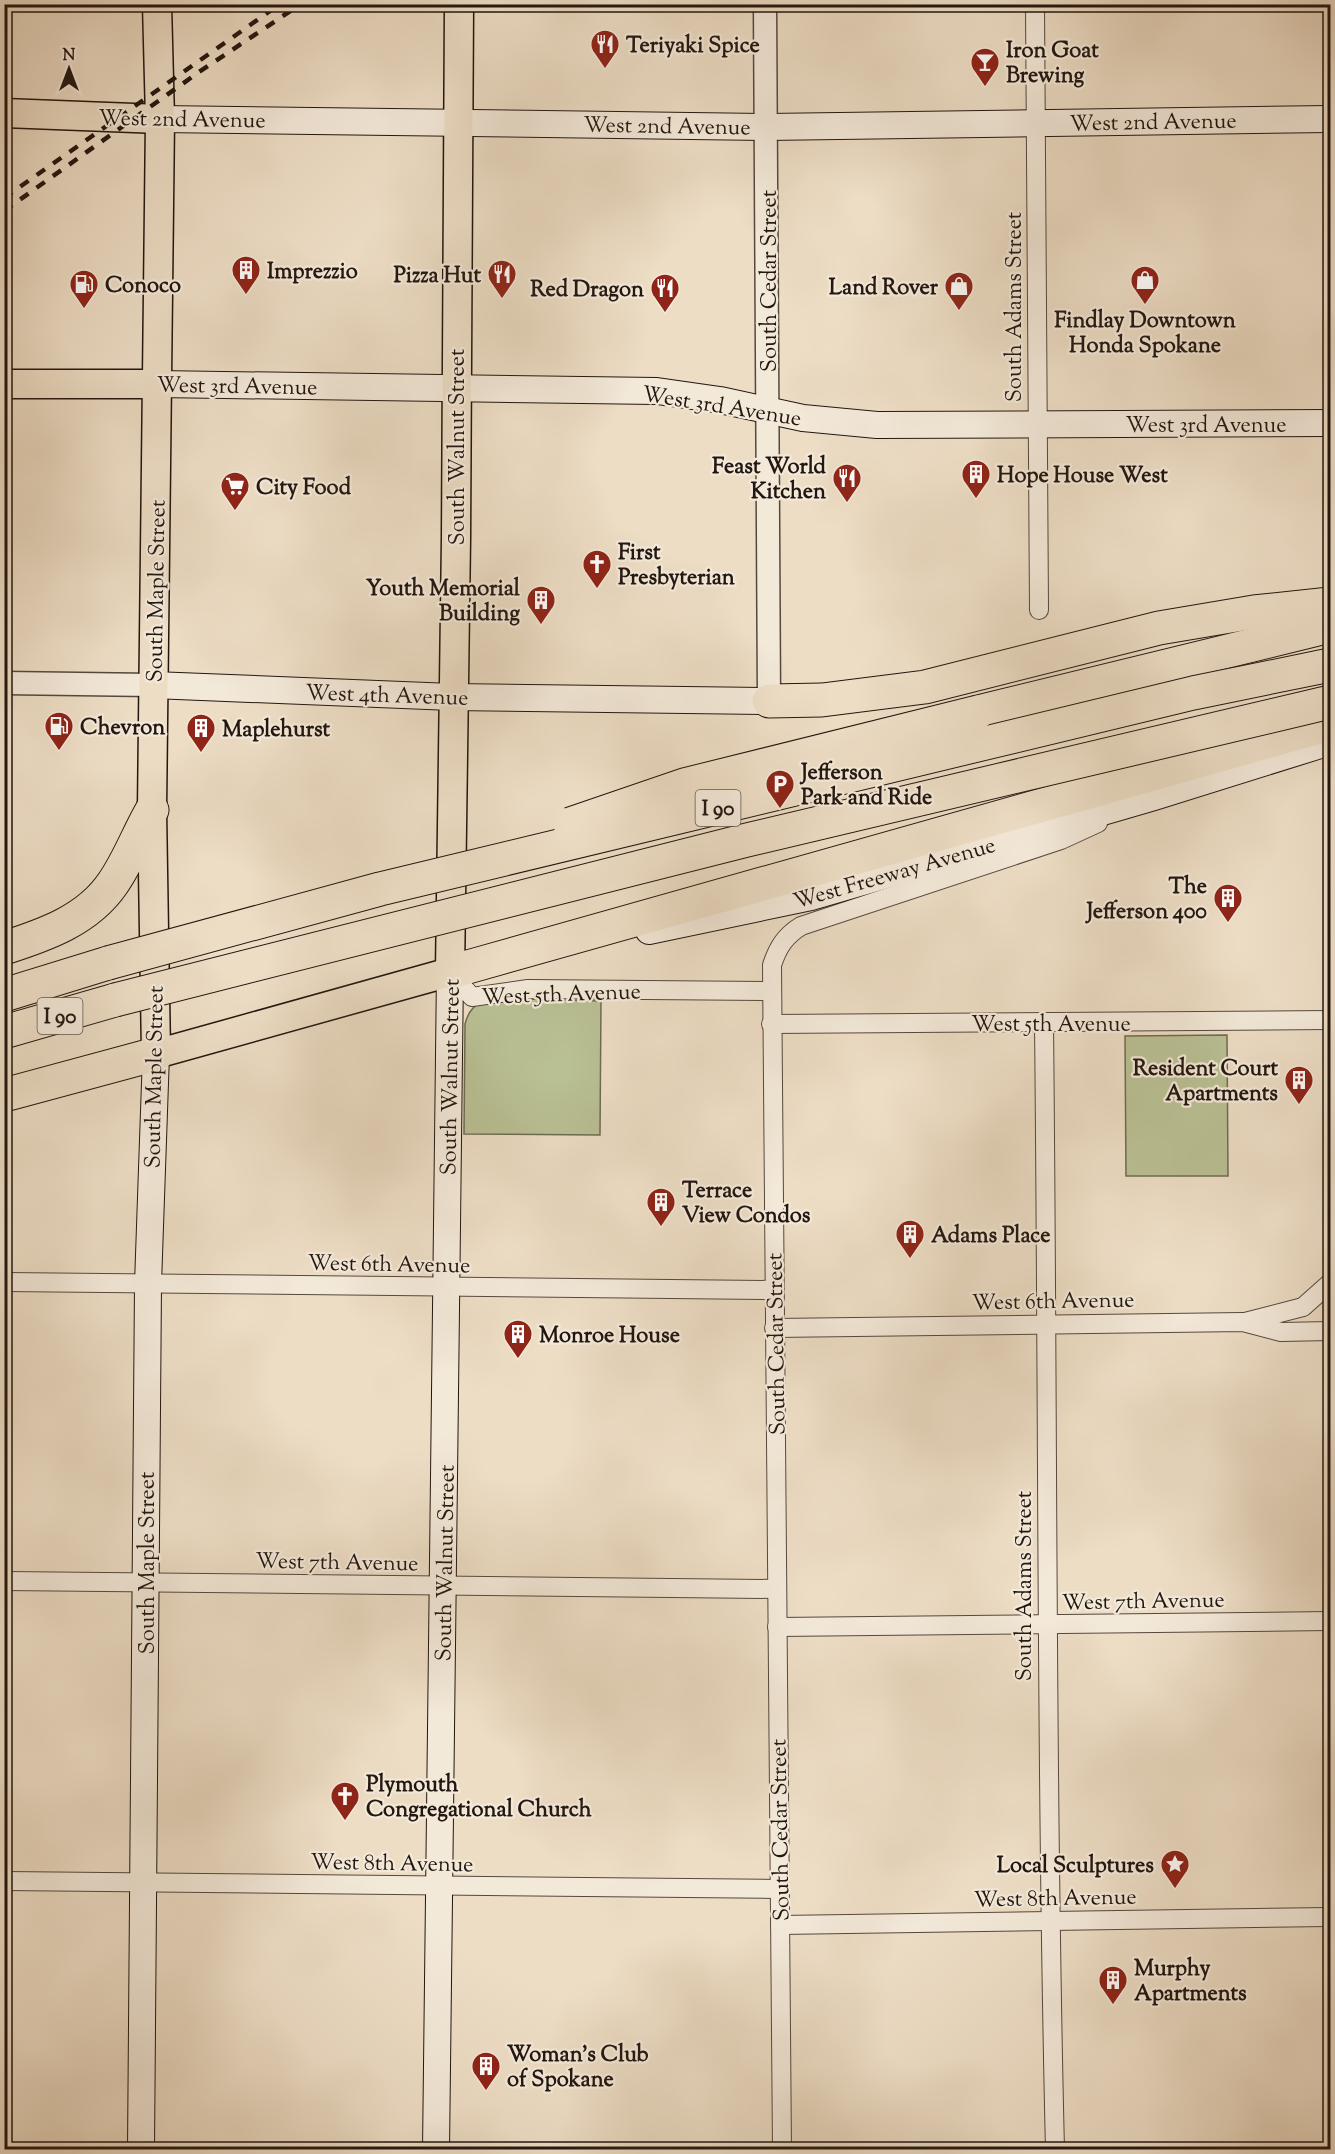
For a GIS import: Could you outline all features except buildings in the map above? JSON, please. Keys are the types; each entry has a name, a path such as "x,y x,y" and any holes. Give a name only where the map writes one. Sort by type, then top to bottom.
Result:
{"highway":[{"path":"769,701 822,700 925,687 1160,628 1254,612 1330,603"},
{"path":"380,889 684,784 1330,626"},
{"name":"I 90","path":"4,995 108,963 380,889 1193,693 1330,665"},
{"name":"I 90","path":"4,1032 115,1000 747,840 1330,702"},
{"path":"450,972 1330,724"},
{"path":"4,948 57,929 98,901 113,884 152,810"},
{"path":"4,1095 156,1054"}],"main road":[{"name":"South Maple Street","path":"141,2150 148,1284 156,1054 152,810 160,118 157,4"},
{"name":"South Walnut Street","path":"436,2150 459,4"},
{"name":"West 2nd Avenue","path":"4,113 160,118 767,127 1330,119"},
{"name":"West 3rd Avenue","path":"4,384 657,391 720,400 835,422 877,425 1330,423"},
{"name":"West 4th Avenue","path":"153,685 452,697 769,701"},
{"name":"West Freeway Avenue","path":"450,972 811,897 1154,797 1330,742"},
{"name":"West 5th Avenue","path":"156,1054 450,972"}],"street":[{"name":"South Cedar Street","path":"765,4 769,701"},
{"name":"South Adams Street","path":"1035,4 1039,610"},
{"name":"West 4th Avenue","path":"4,683 153,685"},
{"name":"South Cedar Street","path":"782,2150 771,1024 771,991 776,952 788,934 801,926 1061,840 1154,797"},
{"name":"West 5th Avenue","path":"450,972 472,997 528,989 771,991"},
{"name":"West 5th Avenue","path":"771,1024 1330,1020"},
{"name":"South Adams Street","path":"1044,1023 1047,1323 1046,1626 1055,2150"},
{"name":"West 6th Avenue","path":"4,1282 774,1290"},
{"path":"1243,1322 1303,1307 1330,1283"},
{"name":"West 6th Avenue","path":"774,1328 1243,1322 1281,1332 1330,1331"},
{"name":"West 7th Avenue","path":"4,1581 776,1589"},
{"name":"West 7th Avenue","path":"777,1627 1046,1626 1330,1621"},
{"name":"West 8th Avenue","path":"4,1881 779,1889"},
{"name":"West 8th Avenue","path":"780,1925 1330,1917"}],"green space":[{"path":"490,998 601,1001 600,1135 464,1134 465,1024 473,1008"},
{"path":"1227,1035 1228,1176 1126,1176 1125,1036"}],"railway":[{"path":"4,198 280,4"},
{"path":"4,211 199,72 301,4"}],"place":[{"name":"Teriyaki Spice","path":"605,70"},
{"name":"Iron Goat Brewing","path":"985,88"},
{"name":"Imprezzio","path":"246,296"},
{"name":"Pizza Hut","path":"502,300"},
{"name":"Findlay Downtown Honda Spokane","path":"1145,306"},
{"name":"Conoco","path":"84,310"},
{"name":"Land Rover","path":"959,312"},
{"name":"Red Dragon","path":"665,314"},
{"name":"Hope House West","path":"976,500"},
{"name":"Feast World Kitchen","path":"847,504"},
{"name":"City Food","path":"235,512"},
{"name":"First Presbyterian","path":"597,590"},
{"name":"Youth Memorial Building","path":"541,626"},
{"name":"Chevron","path":"59,752"},
{"name":"Maplehurst","path":"201,754"},
{"name":"Jefferson Park and Ride","path":"780,810"},
{"name":"The Jefferson 400","path":"1228,924"},
{"name":"Resident Court Apartments","path":"1299,1106"},
{"name":"Terrace View Condos","path":"661,1228"},
{"name":"Adams Place","path":"910,1260"},
{"name":"Monroe House","path":"518,1360"},
{"name":"Plymouth Congregational Church","path":"345,1822"},
{"name":"Local Sculptures","path":"1175,1890"},
{"name":"Murphy Apartments","path":"1113,2006"},
{"name":"Woman's Club of Spokane","path":"486,2092"}]}
